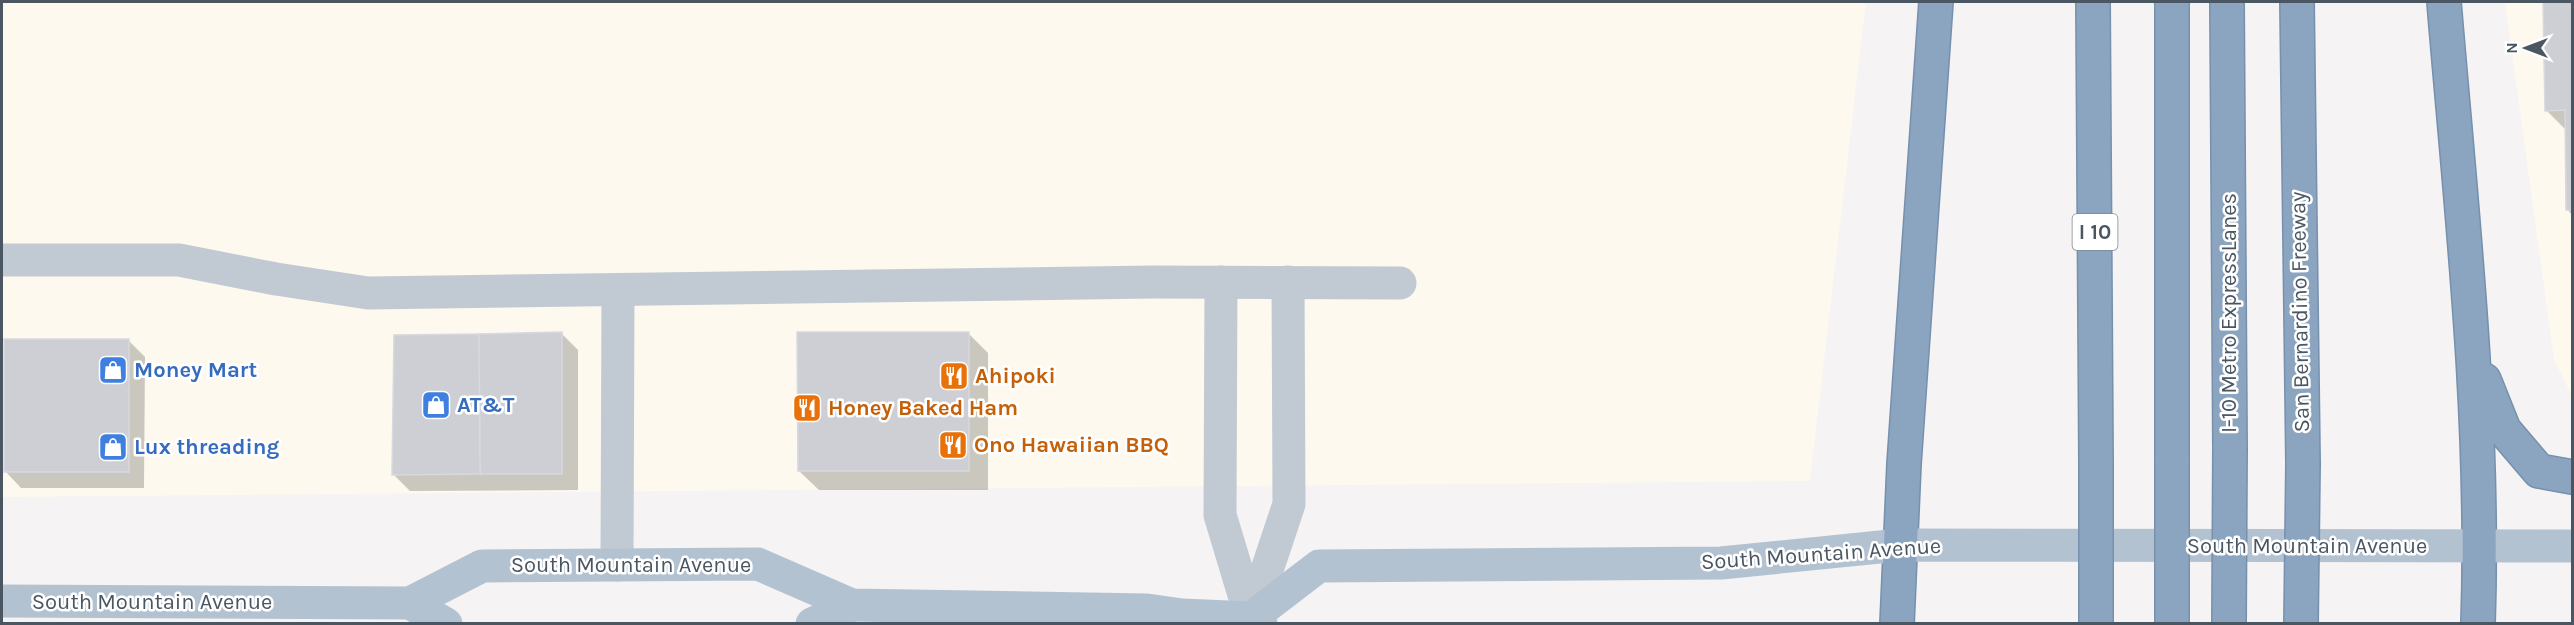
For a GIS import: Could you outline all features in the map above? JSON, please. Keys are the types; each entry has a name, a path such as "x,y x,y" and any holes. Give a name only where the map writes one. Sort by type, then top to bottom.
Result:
{"highway":[{"path":"1897,624 1904,464 1936,2"},
{"name":"I 10","path":"2093,2 2096,624"},
{"path":"2172,2 2172,624"},
{"name":"I-10 Metro ExpressLanes","path":"2227,2 2229,624"},
{"name":"San Bernardino Freeway","path":"2297,2 2302,463 2301,624"},
{"path":"2444,2 2480,455 2481,547 2478,624"},
{"path":"2472,350 2504,430 2539,471 2572,477"}],"main road":[{"name":"South Mountain Avenue","path":"2,601 410,603 483,566 758,564 852,605 1147,610 1255,622 1319,566 1721,563 1900,545 2572,546"},
{"name":"South Mountain Avenue","path":"410,603 446,624"},
{"name":"South Mountain Avenue","path":"812,624 852,605"}],"lane":[{"path":"2,260 179,260 276,279 368,293 1221,282 1400,283"},
{"path":"1221,282 1220,515 1255,622"},
{"path":"1255,622 1289,504 1288,282"},
{"path":"617,565 618,290"}],"shaded area":[{"path":"2,2 1866,2 1810,481 2,497"},
{"path":"2505,2 2572,2 2572,396 2554,360"}],"building":[{"path":"2543,2 2572,2 2572,210 2566,210 2565,110 2545,111"},
{"path":"562,332 562,474 480,474 479,334"},
{"path":"797,332 969,332 969,471 798,471"},
{"name":"AT&T","path":"479,334 480,474 392,475 394,335"},
{"path":"4,339 129,339 129,472 4,472"}],"place":[{"name":"Money Mart","path":"113,370"},
{"name":"Ahipoki","path":"954,376"},
{"name":"AT&T","path":"436,405"},
{"name":"Honey Baked Ham","path":"807,408"},
{"name":"Ono Hawaiian BBQ","path":"953,445"},
{"name":"Lux threading","path":"113,447"}]}
